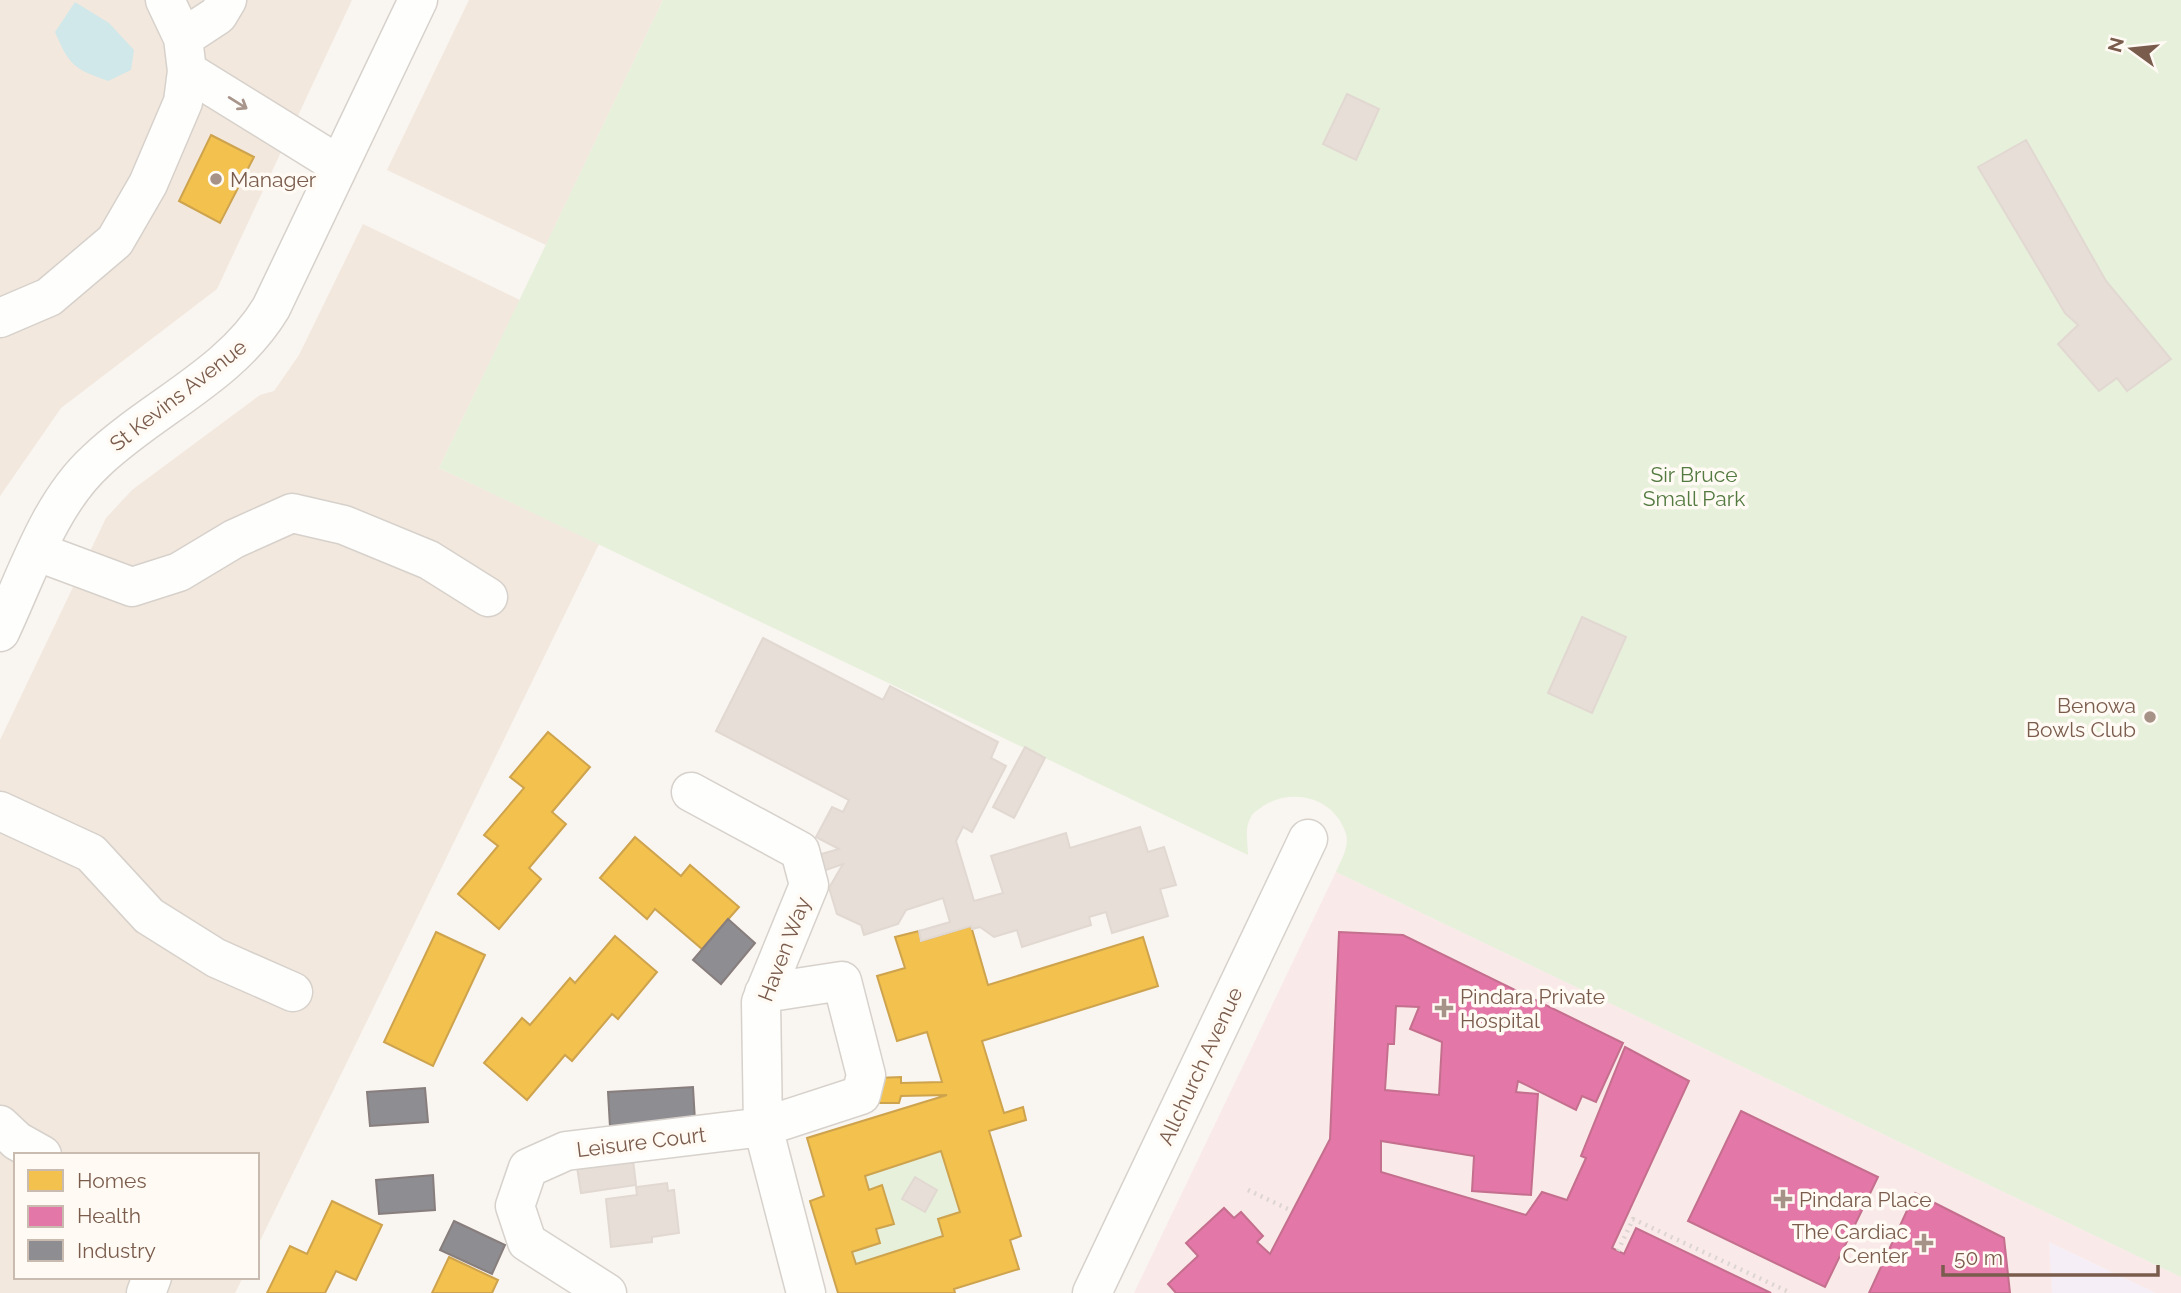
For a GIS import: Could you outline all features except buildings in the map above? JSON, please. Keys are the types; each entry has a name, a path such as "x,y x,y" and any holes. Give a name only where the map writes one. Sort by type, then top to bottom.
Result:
{"street":[{"path":"165,0 185,70 339,165"},
{"path":"0,318 49,297 115,241 148,184 185,70 227,0"},
{"name":"St Kevins Avenue","path":"6,605 38,552 64,500 95,461 220,367 256,333 271,308 418,0"},
{"path":"38,552 132,587 179,572 234,539 292,513 344,525 429,560 488,597"},
{"name":"Haven Way","path":"691,792 800,851 809,885 761,1002 763,1127 806,1293"},
{"path":"0,811 91,853 149,916 216,958 293,992"},
{"name":"Allchurch Avenue","path":"1092,1293 1308,839"},
{"name":"Leisure Court","path":"607,1293 527,1242 515,1206 528,1168 566,1151 763,1127 860,1095 866,1075 842,981 764,993"},
{"path":"0,1125 17,1141 38,1153"}],"path":[{"path":"1248,1190 1292,1211"},
{"path":"1618,1251 1633,1219 1791,1293"}],"shaded area":[{"path":"0,0 352,0 217,289 61,408 0,496"},
{"path":"469,0 663,0 546,245 387,170"},
{"path":"363,224 520,300 439,468 599,544 259,1243 259,1153 14,1153 14,1279 242,1279 235,1293 0,1293 0,740 106,518 132,490 260,395 274,391 299,355"},
{"name":"Pindara Private Hospital","path":"1336,872 2181,1277 2181,1293 2156,1293 2049,1242 2052,1293 1134,1293"},
{"path":"2049,1242 2156,1293 2052,1293"}],"green space":[{"name":"Sir Bruce Small Park","path":"663,0 2181,0 2181,1277 1336,872 1345,852 1347,836 1339,819 1321,803 1286,797 1263,806 1249,821 1248,855 439,468"},
{"path":"941,1151 960,1212 938,1219 943,1236 856,1264 852,1252 880,1244 876,1229 894,1223 881,1186 869,1190 865,1176"}],"water":[{"path":"75,2 109,23 134,50 131,70 108,81 87,73 69,59 55,32"}],"place":[{"name":"Manager","path":"216,179"},
{"name":"Benowa Bowls Club","path":"2150,717"},
{"name":"Pindara Private Hospital","path":"1444,1008"},
{"name":"Pindara Place","path":"1783,1199"},
{"name":"The Cardiac Center","path":"1924,1243"}]}
